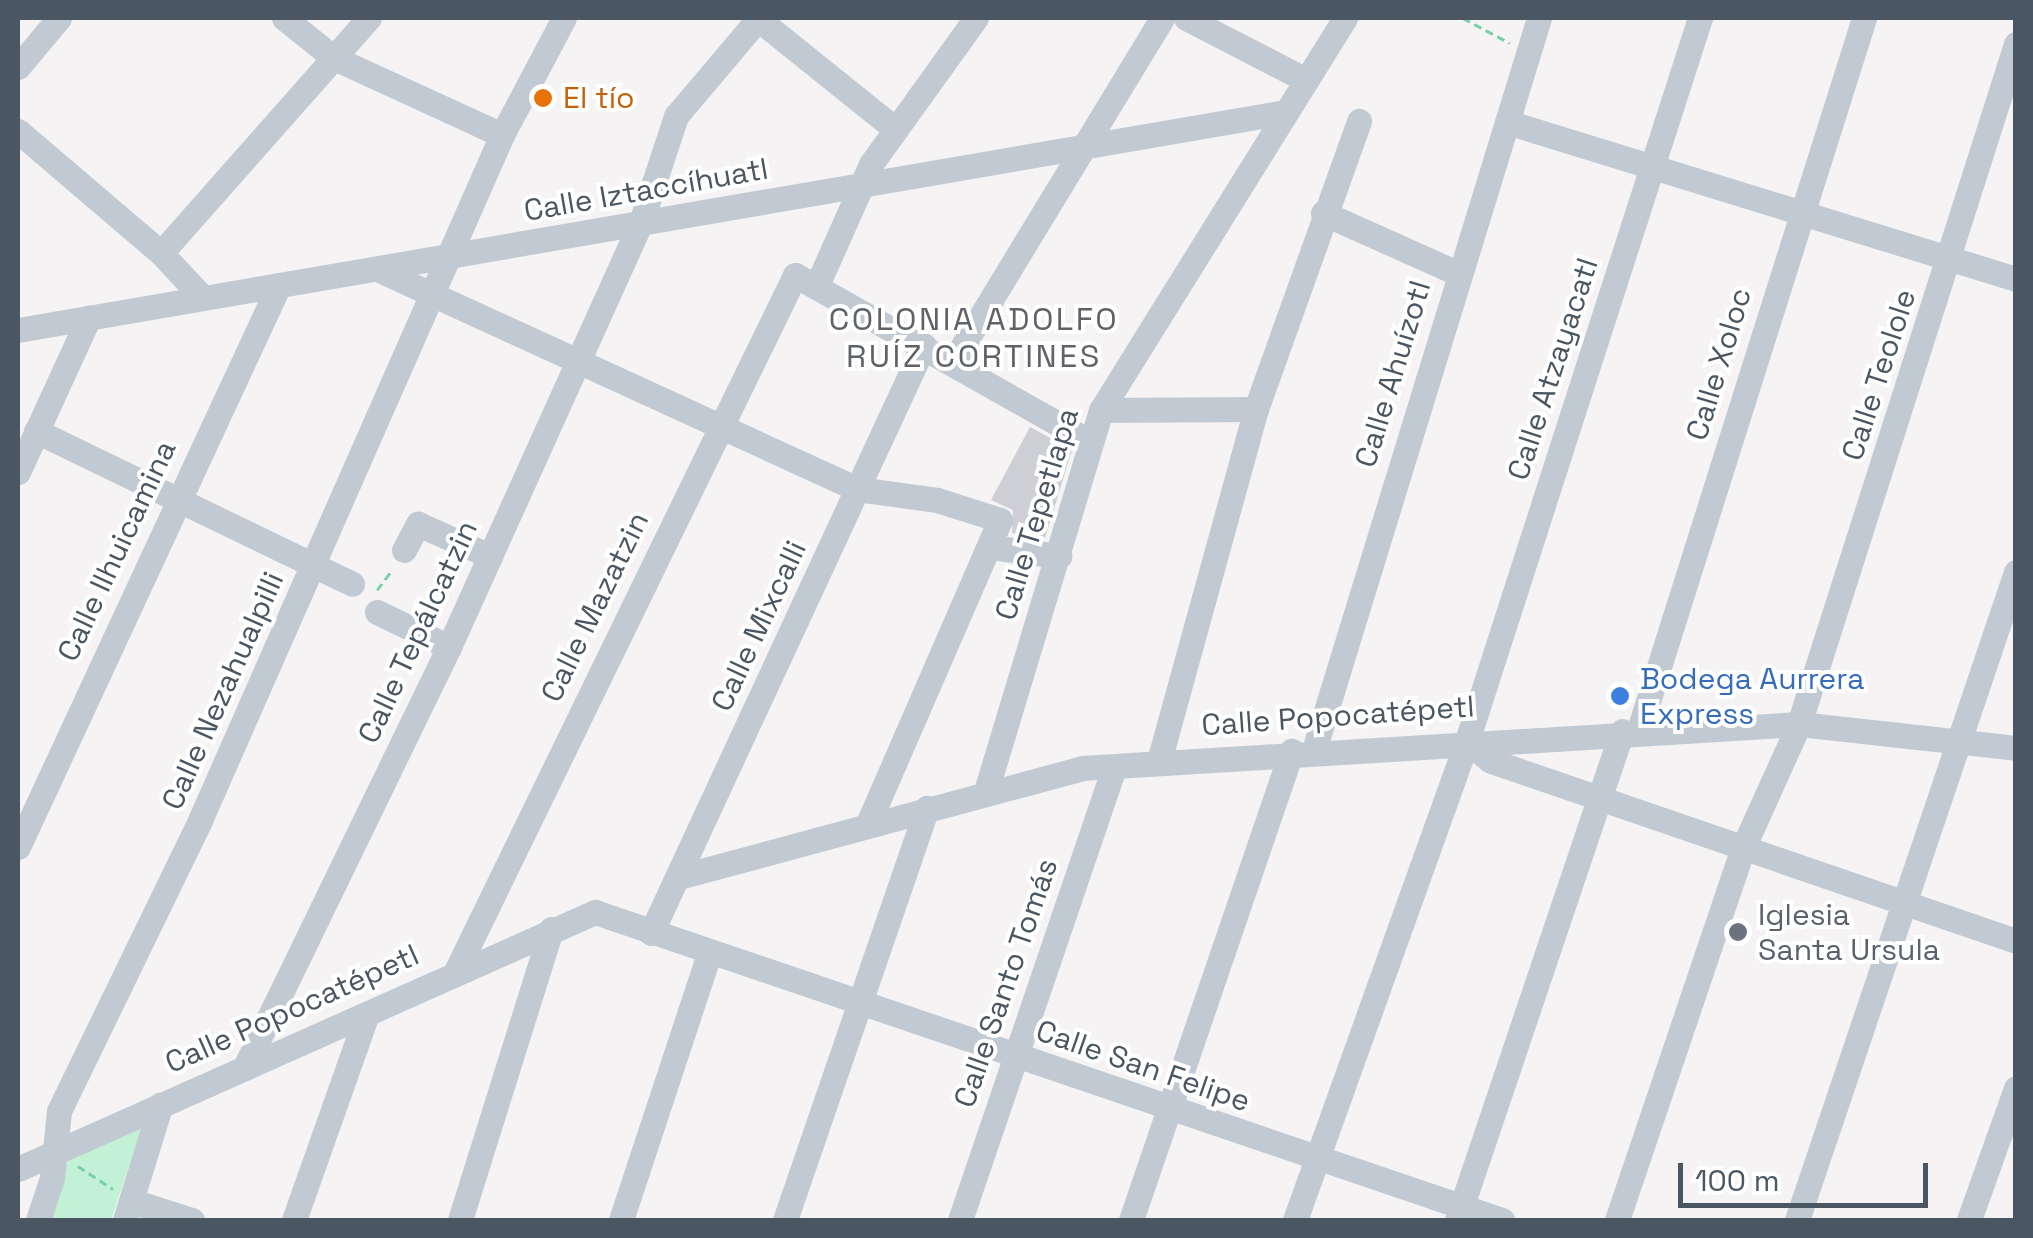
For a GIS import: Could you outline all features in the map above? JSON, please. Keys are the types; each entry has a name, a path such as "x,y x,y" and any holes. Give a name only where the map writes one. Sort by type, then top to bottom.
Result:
{"street":[{"path":"18,66 59,18"},
{"path":"284,18 334,58 502,135"},
{"path":"161,254 369,18"},
{"name":"Calle Nezahualpilli","path":"38,1220 56,1152 59,1111 315,566 453,256 502,135 564,18"},
{"name":"Calle Mazatzin","path":"458,969 718,425 864,186 894,128 976,18"},
{"path":"953,362 1078,150 1162,18"},
{"path":"1186,18 1304,80"},
{"name":"Calle Tepetlapa","path":"986,791 1059,556 1088,441 1101,410 1345,18"},
{"name":"Calle Ahuízotl","path":"1132,1220 1169,1109 1303,751 1538,18"},
{"name":"Calle Atzayacatl","path":"1296,1220 1467,741 1700,18"},
{"name":"Calle Xoloc","path":"1459,1214 1601,796 1631,731 1864,18"},
{"path":"766,20 894,128"},
{"name":"Calle Tepálcatzin","path":"246,1065 449,647 640,222 676,116 766,20"},
{"name":"Calle Teolole","path":"1617,1220 1743,848 1799,724 1951,259 2016,44"},
{"name":"Calle Iztaccíhuatl","path":"18,330 1285,112"},
{"path":"1159,761 1256,409 1358,121"},
{"path":"1507,122 2016,279"},
{"path":"18,131 161,254 202,298"},
{"path":"1323,213 1457,273"},
{"path":"377,270 857,489 937,500 1000,520 868,824"},
{"path":"807,279 1088,441"},
{"name":"Calle Ilhuicamina","path":"18,846 278,285"},
{"path":"18,472 89,317"},
{"name":"Calle Mixcalli","path":"651,933 924,345"},
{"path":"1101,410 1256,409"},
{"path":"36,431 352,584"},
{"path":"399,558 418,524 490,556"},
{"path":"990,547 1059,556"},
{"path":"1797,1220 1962,744 2016,572"},
{"path":"378,612 449,647"},
{"name":"Calle Popocatépetl","path":"679,878 986,791 1159,761 1799,724 2016,748"},
{"path":"1467,741 1490,761 2016,941"},
{"name":"Calle Santo Tomás","path":"960,1220 1114,766"},
{"path":"784,1220 927,808"},
{"name":"Calle Popocatépetl","path":"18,1169 367,1014 458,969 594,912"},
{"name":"Calle San Felipe","path":"594,912 1316,1159 1459,1214 1502,1220"},
{"path":"460,1220 550,928"},
{"path":"621,1220 709,954"},
{"path":"294,1220 367,1014"},
{"path":"1970,1220 2016,1088"},
{"path":"161,1104 129,1211 192,1220"}],"path":[{"path":"1463,18 1527,52"},
{"path":"352,584 378,590 399,558"},
{"path":"56,1152 129,1211"}],"green space":[{"path":"143,1124 111,1220 47,1220 65,1163"}],"building":[{"path":"1030,427 1072,450 1045,538 1012,533 1013,510 991,500"}],"place":[{"name":"El tío","path":"543,98"},
{"name":"Bodega Aurrera Express","path":"1620,696"},
{"name":"Iglesia Santa Ursula","path":"1738,932"}],"district":[{"name":"COLONIA ADOLFO RUÍZ CORTINES","path":"974,338"}]}
